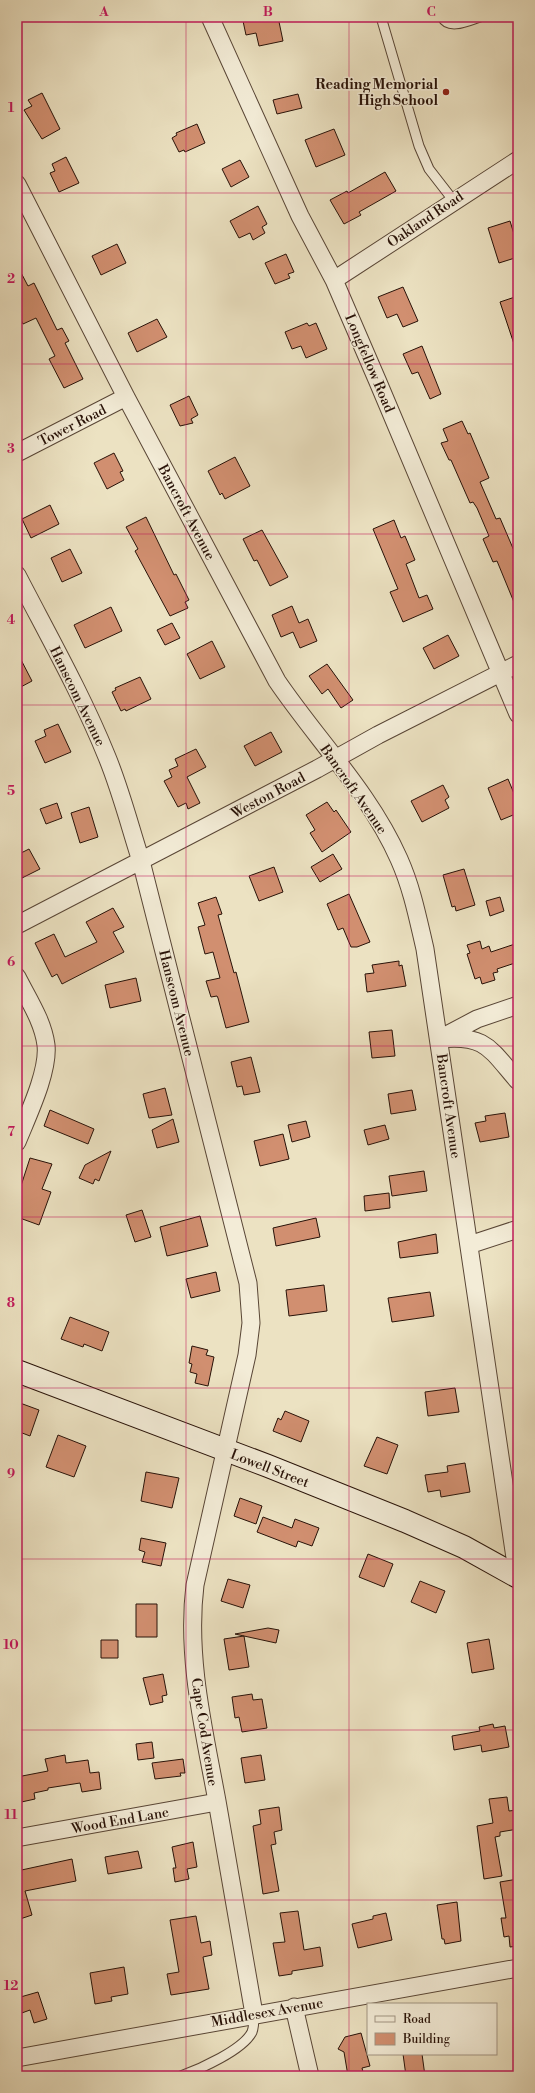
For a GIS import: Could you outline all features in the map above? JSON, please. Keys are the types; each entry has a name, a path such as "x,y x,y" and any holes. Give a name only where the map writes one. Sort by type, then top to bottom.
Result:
{"main road":[{"name":"Lowell Street","path":"17,1371 427,1530 464,1547 518,1577"}],"street":[{"name":"Longfellow Road","path":"210,17 300,216 334,280 518,714"},
{"name":"Oakland Road","path":"334,280 453,200 517,162"},
{"name":"Bancroft Avenue","path":"17,184 126,397 277,680 304,719 335,758 378,818 406,875 425,949 518,1577"},
{"name":"Tower Road","path":"17,452 126,397"},
{"name":"Hanscom Avenue","path":"17,575 100,740 113,771 141,861 248,1283 251,1310 249,1339 225,1451"},
{"name":"Weston Road","path":"17,925 518,664"},
{"path":"17,978 41,1025 46,1051 43,1071 17,1142"},
{"path":"439,1039 476,1019 518,1004"},
{"path":"439,1039 464,1038 489,1046 518,1081"},
{"path":"469,1245 518,1229"},
{"name":"Cape Cod Avenue","path":"225,1451 194,1585 191,1620 193,1659 202,1721 254,2014"},
{"name":"Wood End Lane","path":"22,1837 217,1802"},
{"name":"Middlesex Avenue","path":"17,2058 254,2014 518,1968"},
{"path":"294,2007 310,2076"}],"lane":[{"path":"381,17 419,146 429,169 453,200"},
{"path":"442,17 445,22 451,24 480,17"},
{"path":"181,2076 219,2058 245,2041 253,2029 254,2014"}],"building":[{"path":"262,17 278,17 283,41 259,46 256,33 246,35 243,21"},
{"path":"42,93 60,129 42,139 24,110 32,106 28,100"},
{"path":"298,94 302,108 277,114 273,100"},
{"path":"197,124 205,143 185,152 184,150 179,152 172,138 177,135 176,133"},
{"path":"334,129 345,155 316,167 305,140"},
{"path":"66,157 79,183 59,192 50,173 55,171 52,164"},
{"path":"240,160 249,177 231,187 222,169"},
{"path":"385,172 396,191 359,212 361,215 344,224 330,200 347,191 348,193"},
{"path":"258,206 267,224 262,227 265,233 253,240 250,233 239,238 230,221"},
{"path":"510,221 518,247 518,257 499,263 488,228"},
{"path":"117,244 126,263 101,275 92,256"},
{"path":"286,254 294,272 288,274 290,278 275,284 265,263"},
{"path":"17,265 28,286 34,283 57,330 62,328 69,341 65,343 83,379 64,388 49,359 55,356 36,318 23,324 17,312"},
{"path":"403,287 418,321 403,327 397,314 387,318 378,297"},
{"path":"518,296 518,346 515,347 500,302"},
{"path":"157,319 167,337 137,352 128,333"},
{"path":"307,323 309,326 316,323 327,349 306,358 301,346 292,349 285,332"},
{"path":"422,346 441,394 430,399 418,372 412,374 403,354"},
{"path":"189,396 198,415 191,419 193,423 180,426 170,405"},
{"path":"462,421 468,434 470,433 489,478 480,482 496,519 500,518 518,560 518,612 497,561 493,562 483,539 489,536 477,508 473,502 470,503 451,460 449,460 441,443 448,441 443,429"},
{"path":"114,453 123,471 120,472 124,480 107,489 94,463"},
{"path":"235,457 250,486 225,499 222,493 220,495 208,471"},
{"path":"50,505 59,524 31,538 22,519"},
{"path":"146,517 174,575 176,574 189,600 185,602 188,608 170,616 135,551 138,549 126,527"},
{"path":"394,520 401,538 405,536 415,560 406,564 419,598 427,595 433,609 403,622 390,592 398,589 373,529"},
{"path":"262,530 288,577 270,586 257,560 254,561 243,539"},
{"path":"70,549 82,573 62,582 51,558"},
{"path":"292,606 299,623 308,619 317,641 300,648 293,632 281,637 272,615"},
{"path":"111,607 122,631 85,648 74,625"},
{"path":"172,623 180,638 165,645 157,630"},
{"path":"448,635 459,656 434,669 423,648"},
{"path":"212,641 225,667 200,679 187,654"},
{"path":"17,652 32,681 17,689"},
{"path":"327,664 353,700 341,708 328,689 322,694 309,676"},
{"path":"140,677 151,699 126,711 125,709 121,711 112,692 116,690 115,688"},
{"path":"58,724 71,752 45,763 35,741 46,736 44,730"},
{"path":"271,732 282,752 255,766 244,746"},
{"path":"196,749 206,767 187,777 200,803 188,809 186,803 178,807 164,781 172,777 169,770 178,766 175,759"},
{"path":"508,779 518,803 518,813 501,820 488,788"},
{"path":"443,785 449,797 445,800 449,808 422,822 411,801"},
{"path":"327,802 334,812 336,810 351,832 322,852 310,833 315,830 306,815"},
{"path":"57,803 62,818 46,824 40,809"},
{"path":"89,807 98,837 80,843 71,813"},
{"path":"29,849 40,869 22,878 17,869 17,855"},
{"path":"333,854 342,869 320,882 311,867"},
{"path":"274,867 283,892 259,901 249,876"},
{"path":"464,869 475,905 456,911 455,906 452,907 443,875"},
{"path":"349,894 370,942 357,947 351,947 343,928 338,930 327,904"},
{"path":"216,897 222,914 218,915 234,973 236,972 249,1022 226,1028 218,998 217,996 211,997 206,981 220,978 213,952 205,954 198,927 205,925 198,903"},
{"path":"500,897 504,911 490,916 486,901"},
{"path":"113,908 124,927 113,932 124,952 62,984 57,974 52,977 35,943 54,934 65,957 97,942 86,922"},
{"path":"480,941 482,949 489,946 491,952 518,943 518,962 497,969 498,972 493,973 495,980 482,984 480,977 475,979 467,954 470,953 467,945"},
{"path":"399,961 399,966 402,965 406,986 367,992 365,974 374,973 372,965"},
{"path":"136,978 141,1001 110,1008 105,985"},
{"path":"392,1030 395,1056 372,1058 369,1032"},
{"path":"251,1057 260,1092 244,1095 242,1086 237,1087 231,1062"},
{"path":"165,1088 172,1115 149,1118 143,1094"},
{"path":"412,1090 416,1110 391,1114 388,1094"},
{"path":"50,1110 94,1129 88,1144 44,1126"},
{"path":"505,1113 509,1137 480,1142 475,1123 486,1121 485,1116"},
{"path":"173,1119 179,1142 157,1148 152,1130"},
{"path":"306,1121 310,1137 292,1142 288,1125"},
{"path":"385,1125 389,1139 368,1145 364,1130"},
{"path":"283,1134 289,1159 260,1166 254,1141"},
{"path":"111,1151 99,1181 95,1179 93,1184 79,1178 85,1165"},
{"path":"30,1158 52,1164 42,1189 51,1192 39,1225 17,1217 17,1198"},
{"path":"424,1171 427,1191 392,1196 389,1176"},
{"path":"389,1193 390,1208 365,1211 364,1196"},
{"path":"142,1210 151,1237 135,1242 126,1215"},
{"path":"200,1216 208,1246 167,1256 160,1227"},
{"path":"316,1218 320,1237 276,1246 273,1228"},
{"path":"436,1234 438,1253 400,1258 398,1242"},
{"path":"216,1272 220,1291 191,1298 186,1279"},
{"path":"324,1285 327,1311 289,1316 286,1290"},
{"path":"430,1292 434,1316 392,1322 388,1298"},
{"path":"70,1317 109,1332 102,1351 84,1344 83,1347 61,1339"},
{"path":"192,1346 208,1350 206,1355 214,1357 208,1386 195,1383 197,1374 190,1372 192,1364 189,1363"},
{"path":"455,1388 459,1412 428,1416 425,1392"},
{"path":"20,1403 39,1410 30,1436 17,1431 17,1412"},
{"path":"285,1411 309,1421 301,1442 273,1431 278,1418 281,1420"},
{"path":"58,1435 86,1446 74,1477 46,1467"},
{"path":"377,1437 398,1445 387,1474 364,1466"},
{"path":"465,1463 470,1492 441,1497 440,1490 428,1492 425,1475 448,1472 447,1466"},
{"path":"146,1472 179,1478 172,1508 141,1501"},
{"path":"240,1498 262,1506 256,1524 234,1516"},
{"path":"263,1517 292,1528 295,1519 319,1528 312,1546 298,1541 296,1547 257,1532"},
{"path":"141,1538 166,1543 161,1566 142,1562 145,1552 139,1550"},
{"path":"368,1554 393,1564 384,1587 359,1577"},
{"path":"228,1579 250,1585 243,1608 221,1601"},
{"path":"420,1581 445,1591 436,1613 411,1602"},
{"path":"136,1604 157,1604 157,1637 136,1637"},
{"path":"268,1628 279,1630 276,1643 235,1634"},
{"path":"244,1636 249,1667 229,1670 224,1639"},
{"path":"489,1639 494,1669 472,1673 467,1643"},
{"path":"101,1640 118,1640 118,1658 101,1658"},
{"path":"163,1674 167,1695 162,1696 163,1702 150,1705 143,1678"},
{"path":"252,1694 253,1700 262,1699 267,1728 242,1732 239,1717 235,1718 232,1697"},
{"path":"493,1724 494,1728 505,1726 509,1747 482,1752 481,1745 454,1750 452,1736 480,1731 479,1727"},
{"path":"152,1742 154,1758 138,1760 136,1744"},
{"path":"65,1755 66,1763 88,1760 90,1773 99,1772 101,1789 82,1792 80,1783 48,1788 48,1790 34,1793 35,1799 17,1803 17,1777 48,1771 45,1759"},
{"path":"261,1755 265,1780 245,1783 241,1758"},
{"path":"183,1759 185,1773 180,1773 181,1776 155,1779 152,1763"},
{"path":"507,1797 509,1811 517,1810 518,1829 500,1832 500,1836 495,1837 502,1876 484,1879 477,1826 493,1823 489,1799"},
{"path":"279,1807 282,1830 274,1832 276,1844 271,1845 279,1891 263,1894 253,1826 261,1824 259,1810"},
{"path":"193,1842 197,1867 187,1869 189,1879 175,1882 173,1868 176,1868 172,1847"},
{"path":"138,1851 142,1868 108,1874 105,1857"},
{"path":"72,1859 76,1881 25,1891 32,1915 17,1920 17,1871"},
{"path":"518,1879 518,1946 510,1947 509,1936 504,1937 501,1918 506,1918 500,1882"},
{"path":"457,1902 461,1941 445,1944 444,1939 442,1939 437,1905"},
{"path":"298,1911 304,1950 320,1947 323,1966 292,1971 292,1974 279,1976 273,1943 285,1942 280,1913"},
{"path":"386,1913 392,1940 358,1948 352,1924 373,1919 373,1916"},
{"path":"196,1916 201,1943 210,1941 212,1955 203,1957 209,1989 171,1995 167,1974 179,1972 170,1920"},
{"path":"124,1967 128,1994 111,1997 112,2001 95,2004 90,1973"},
{"path":"38,1992 47,2019 34,2023 30,2010 19,2014 17,1998"},
{"path":"361,2033 370,2066 362,2068 364,2076 348,2076 344,2052 338,2049 345,2037"},
{"path":"403,2055 422,2055 425,2076 406,2076"}],"place":[{"name":"Reading Memorial High School","path":"446,92"}]}
